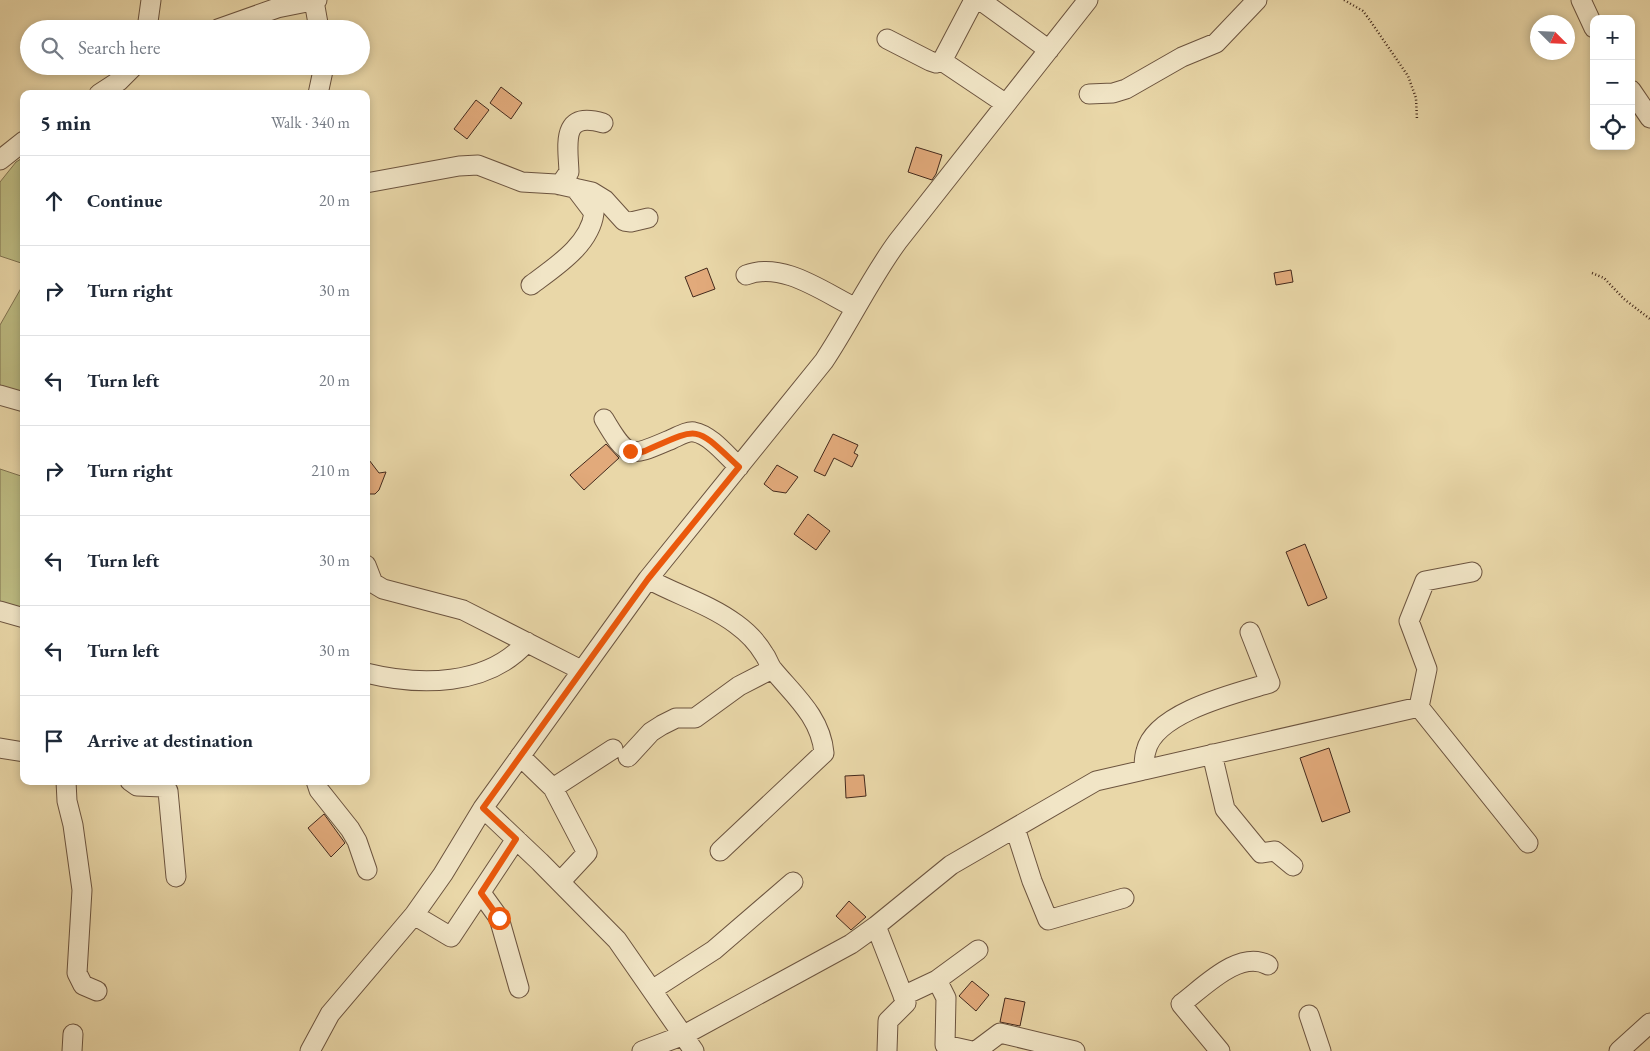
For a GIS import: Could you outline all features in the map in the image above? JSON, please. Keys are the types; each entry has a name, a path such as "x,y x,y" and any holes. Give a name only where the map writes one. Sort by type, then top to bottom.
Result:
{"street":[{"path":"148,20 151,0"},
{"path":"887,39 930,61 936,63 942,61 974,0"},
{"path":"980,0 1049,50"},
{"path":"310,1051 330,1014 414,915 443,874 483,808 648,579 824,361 879,268 898,241 1088,0"},
{"path":"1089,94 1113,93 1126,89 1182,57 1216,43 1257,0"},
{"path":"1581,0 1590,19"},
{"path":"243,20 277,8 316,1 318,20"},
{"path":"942,61 1006,104"},
{"path":"118,87 127,75"},
{"path":"319,90 322,75"},
{"path":"1635,96 1650,118"},
{"path":"567,187 569,172 566,140 570,132 581,120 587,119 603,123"},
{"path":"0,160 20,144"},
{"path":"370,182 465,165 492,166 522,182 567,187 598,195 624,221 631,222 648,218"},
{"path":"531,285 569,255 591,227 594,212 567,187"},
{"path":"746,275 763,270 785,273 856,308"},
{"path":"0,395 20,401"},
{"path":"604,419 618,444 630,451 638,453 645,451 685,433 694,432 710,440 739,467"},
{"path":"1419,708 1427,669 1409,620 1425,581 1472,572"},
{"path":"370,575 373,582 383,589 451,606 581,670"},
{"path":"648,579 713,609 735,623 758,645 772,669 789,686 811,715 823,742 824,753 720,851"},
{"path":"0,611 20,617"},
{"path":"1144,770 1146,749 1159,730 1202,703 1270,683 1250,632"},
{"path":"370,674 412,682 461,677 496,665 527,642"},
{"path":"553,788 621,753 662,725 676,718 694,718 739,686 772,669"},
{"path":"642,1051 684,1035 851,944 951,865 1096,781 1419,708"},
{"path":"1419,708 1528,843"},
{"path":"0,748 20,751"},
{"path":"1212,754 1225,809 1261,853 1275,851 1293,866"},
{"path":"520,756 553,788 587,853 560,882"},
{"path":"66,785 67,801 73,825 82,890 77,973 83,985 97,991"},
{"path":"136,785 163,787 168,791 176,877"},
{"path":"317,785 319,790 354,835 367,870"},
{"path":"483,808 617,940 694,1051"},
{"path":"1015,828 1032,881 1048,920 1124,898"},
{"path":"414,915 451,937 516,839"},
{"path":"652,990 714,950 793,882"},
{"path":"481,893 499,918 519,988"},
{"path":"876,926 906,1003 888,1021 887,1051"},
{"path":"904,996 937,980 978,950"},
{"path":"1220,1051 1181,1004 1236,966 1255,960 1268,965"},
{"path":"937,980 946,998 946,1045 972,1051"},
{"path":"1309,1015 1321,1051"},
{"path":"1619,1051 1650,1023"},
{"path":"976,1051 1000,1033 1075,1051"}],"path":[{"path":"1344,0 1358,8 1369,19 1408,76 1416,98 1417,120"},
{"path":"1592,273 1604,278 1624,299 1650,319"}],"shaded area":[{"path":"20,160 20,263 0,256 0,182"},
{"path":"20,290 20,392 0,385 0,325"},
{"path":"0,469 20,476 20,607 0,602"}],"building":[{"path":"501,87 522,103 511,119 490,103"},
{"path":"476,100 489,110 467,139 454,129"},
{"path":"916,147 942,155 932,180 908,172"},
{"path":"707,268 715,289 693,297 685,277"},
{"path":"1291,270 1293,282 1276,285 1274,273"},
{"path":"833,434 858,445 854,453 858,455 852,467 834,458 825,476 814,471"},
{"path":"606,444 619,458 584,490 570,475"},
{"path":"370,461 379,473 386,472 379,490 375,494 370,494"},
{"path":"777,465 798,477 786,493 773,491 764,484"},
{"path":"808,514 830,531 816,550 794,534"},
{"path":"1305,544 1327,598 1308,606 1286,552"},
{"path":"1329,748 1350,812 1322,822 1300,758"},
{"path":"864,775 866,796 846,798 845,776"},
{"path":"324,814 345,843 331,857 308,828"},
{"path":"849,901 866,917 851,930 836,916"},
{"path":"972,981 989,995 976,1011 959,996"},
{"path":"1005,998 1025,1002 1020,1026 1000,1022"}],"route":[{"path":"499,918 481,893 516,839 483,808 648,579 739,467 710,440 694,432 685,433 645,451 638,453 630,451"}]}
